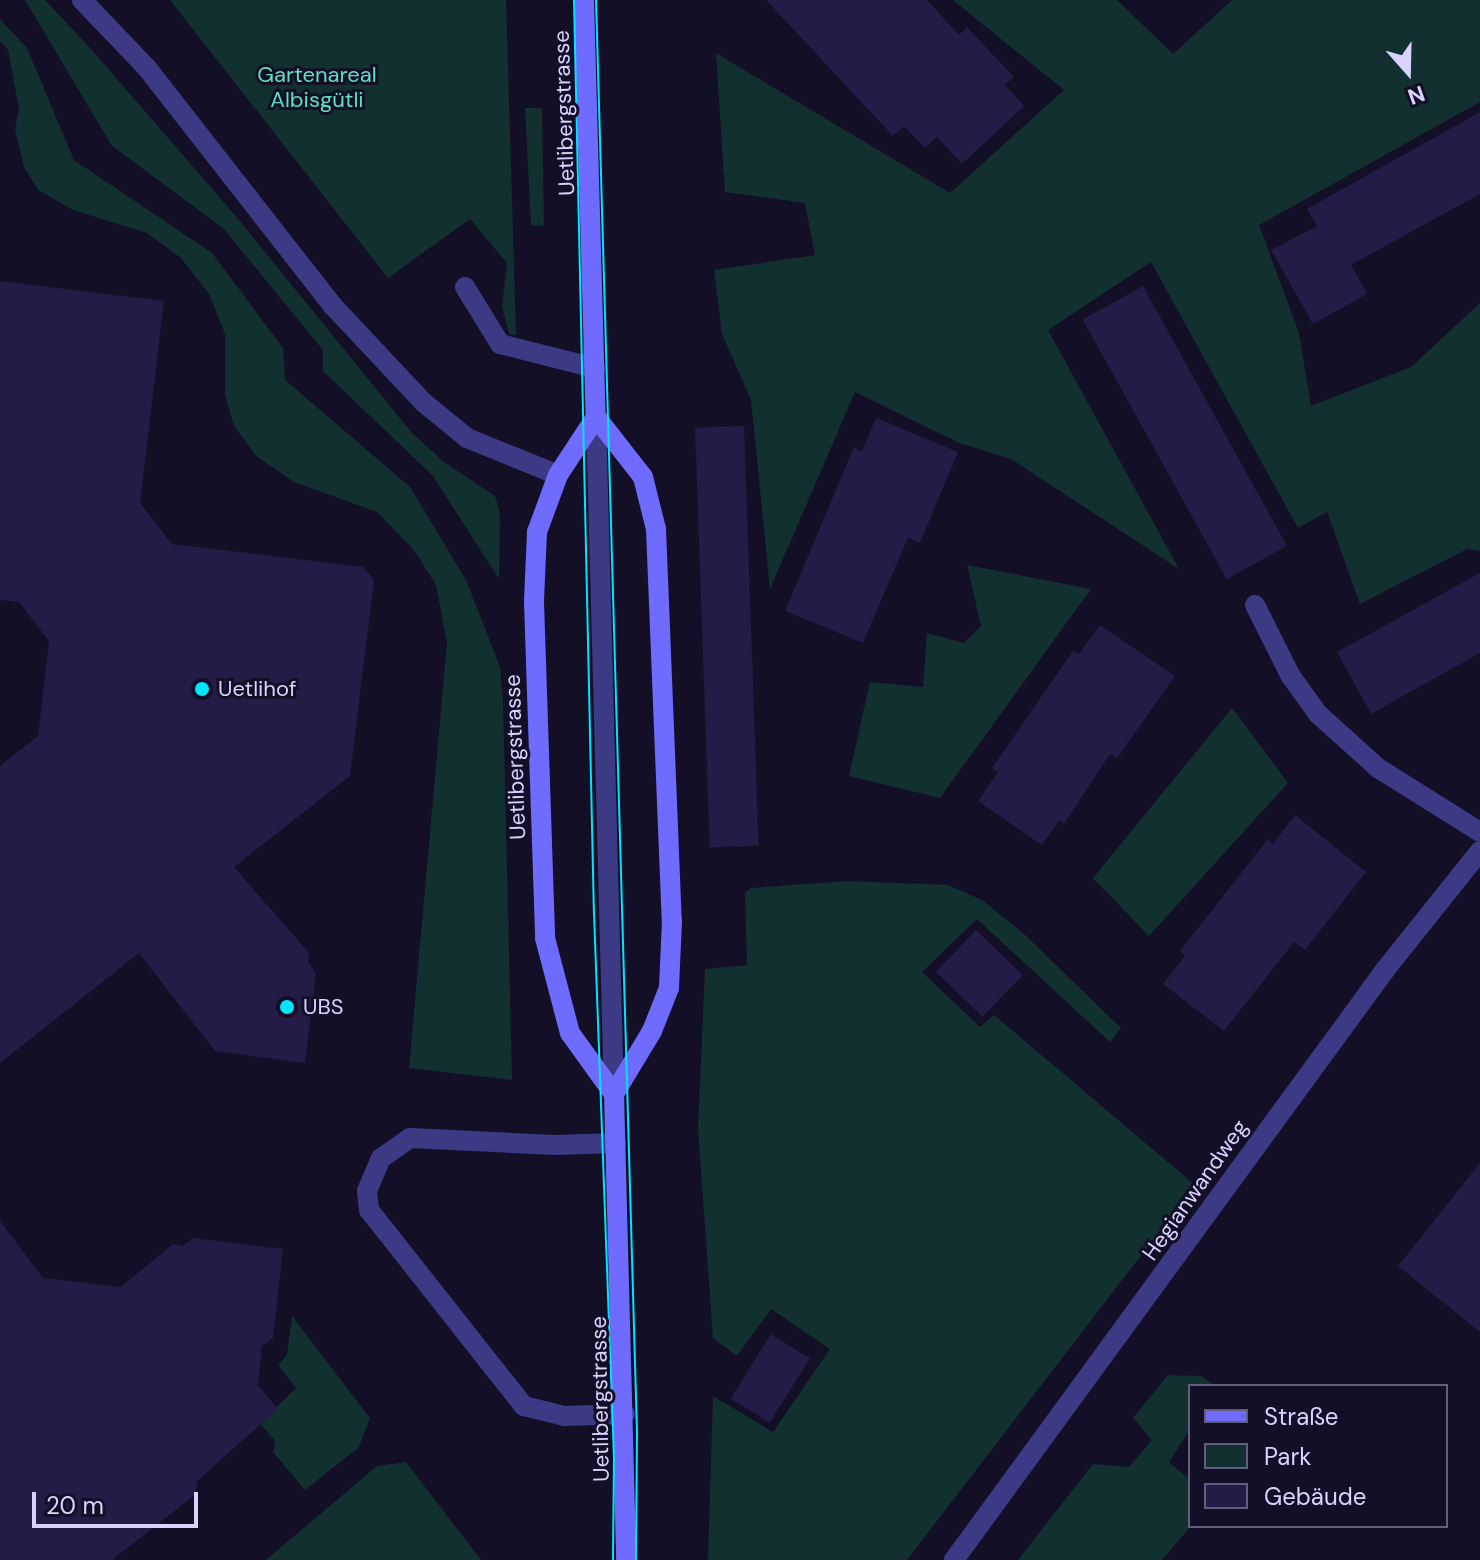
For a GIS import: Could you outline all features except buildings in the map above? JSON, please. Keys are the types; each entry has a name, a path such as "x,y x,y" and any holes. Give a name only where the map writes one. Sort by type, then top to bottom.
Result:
{"main road":[{"name":"Uetlibergstrasse","path":"584,0 596,417 558,475 537,532 534,602 545,938 570,1033 614,1094 625,1414 626,1560"},
{"path":"596,417 643,477 656,529 672,921 669,988 652,1031 614,1094"}],"street":[{"path":"82,0 147,68 333,306 423,402 467,438 558,475"},
{"path":"465,287 500,344 595,368"},
{"name":"Uetlibergstrasse","path":"596,417 614,1094"},
{"path":"1255,605 1290,675 1318,714 1378,768 1480,832"},
{"name":"Hegianwandweg","path":"954,1560 1367,994 1480,851"},
{"path":"616,1143 555,1145 410,1138 381,1158 367,1191 369,1210 524,1406 564,1416 625,1414"}],"green space":[{"path":"25,0 45,0 91,49 234,214 412,433 444,462 495,496 500,513 499,579 433,476 323,371 323,350 223,228 112,146"},
{"name":"Gartenareal Albisgütli","path":"170,0 506,0 516,335 509,334 502,306 507,263 470,219 388,278"},
{"path":"953,0 1117,0 1173,54 1232,0 1480,0 1480,102 1259,225 1299,333 1311,406 1411,367 1480,303 1480,551 1467,549 1360,604 1327,512 1298,528 1151,262 1048,330 1179,569 1011,459 959,443 855,392 770,589 751,400 722,334 714,270 815,255 805,203 725,192 716,53 950,193 1064,90"},
{"path":"0,19 27,48 74,160 212,253 283,348 285,380 410,487 466,580 500,667 503,699 512,1080 409,1068 447,643 436,585 414,550 377,512 294,482 256,456 234,426 225,395 225,334 209,294 181,258 147,233 73,210 38,190 24,167 15,129 19,109 8,50 0,41"},
{"path":"525,108 542,108 544,226 531,225"},
{"path":"967,565 1091,589 940,798 849,776 870,682 923,687 927,633 964,643 981,626"},
{"path":"1232,708 1288,783 1149,936 1093,878"},
{"path":"847,881 948,885 982,900 1023,933 1121,1028 1110,1042 977,919 922,972 980,1027 994,1015 1195,1185 907,1560 708,1560 713,1396 773,1432 830,1349 771,1309 737,1356 713,1338 698,1129 705,969 747,965 745,893 751,888"},
{"path":"292,1316 370,1418 359,1447 305,1490 273,1452 275,1441 260,1423 296,1388 278,1365 287,1355"},
{"path":"1168,1375 1201,1376 1212,1384 1188,1384 1188,1432 1169,1462 1188,1478 1189,1528 1162,1560 1018,1560 1093,1464 1129,1467 1152,1440 1133,1418"},
{"path":"406,1462 481,1560 266,1560 377,1466"}],"tram line":[{"path":"574,0 594,913 614,1459 613,1560"},
{"path":"596,0 637,1434 636,1560"}],"place":[{"name":"Uetlihof","path":"202,689"},
{"name":"UBS","path":"287,1007"}]}
